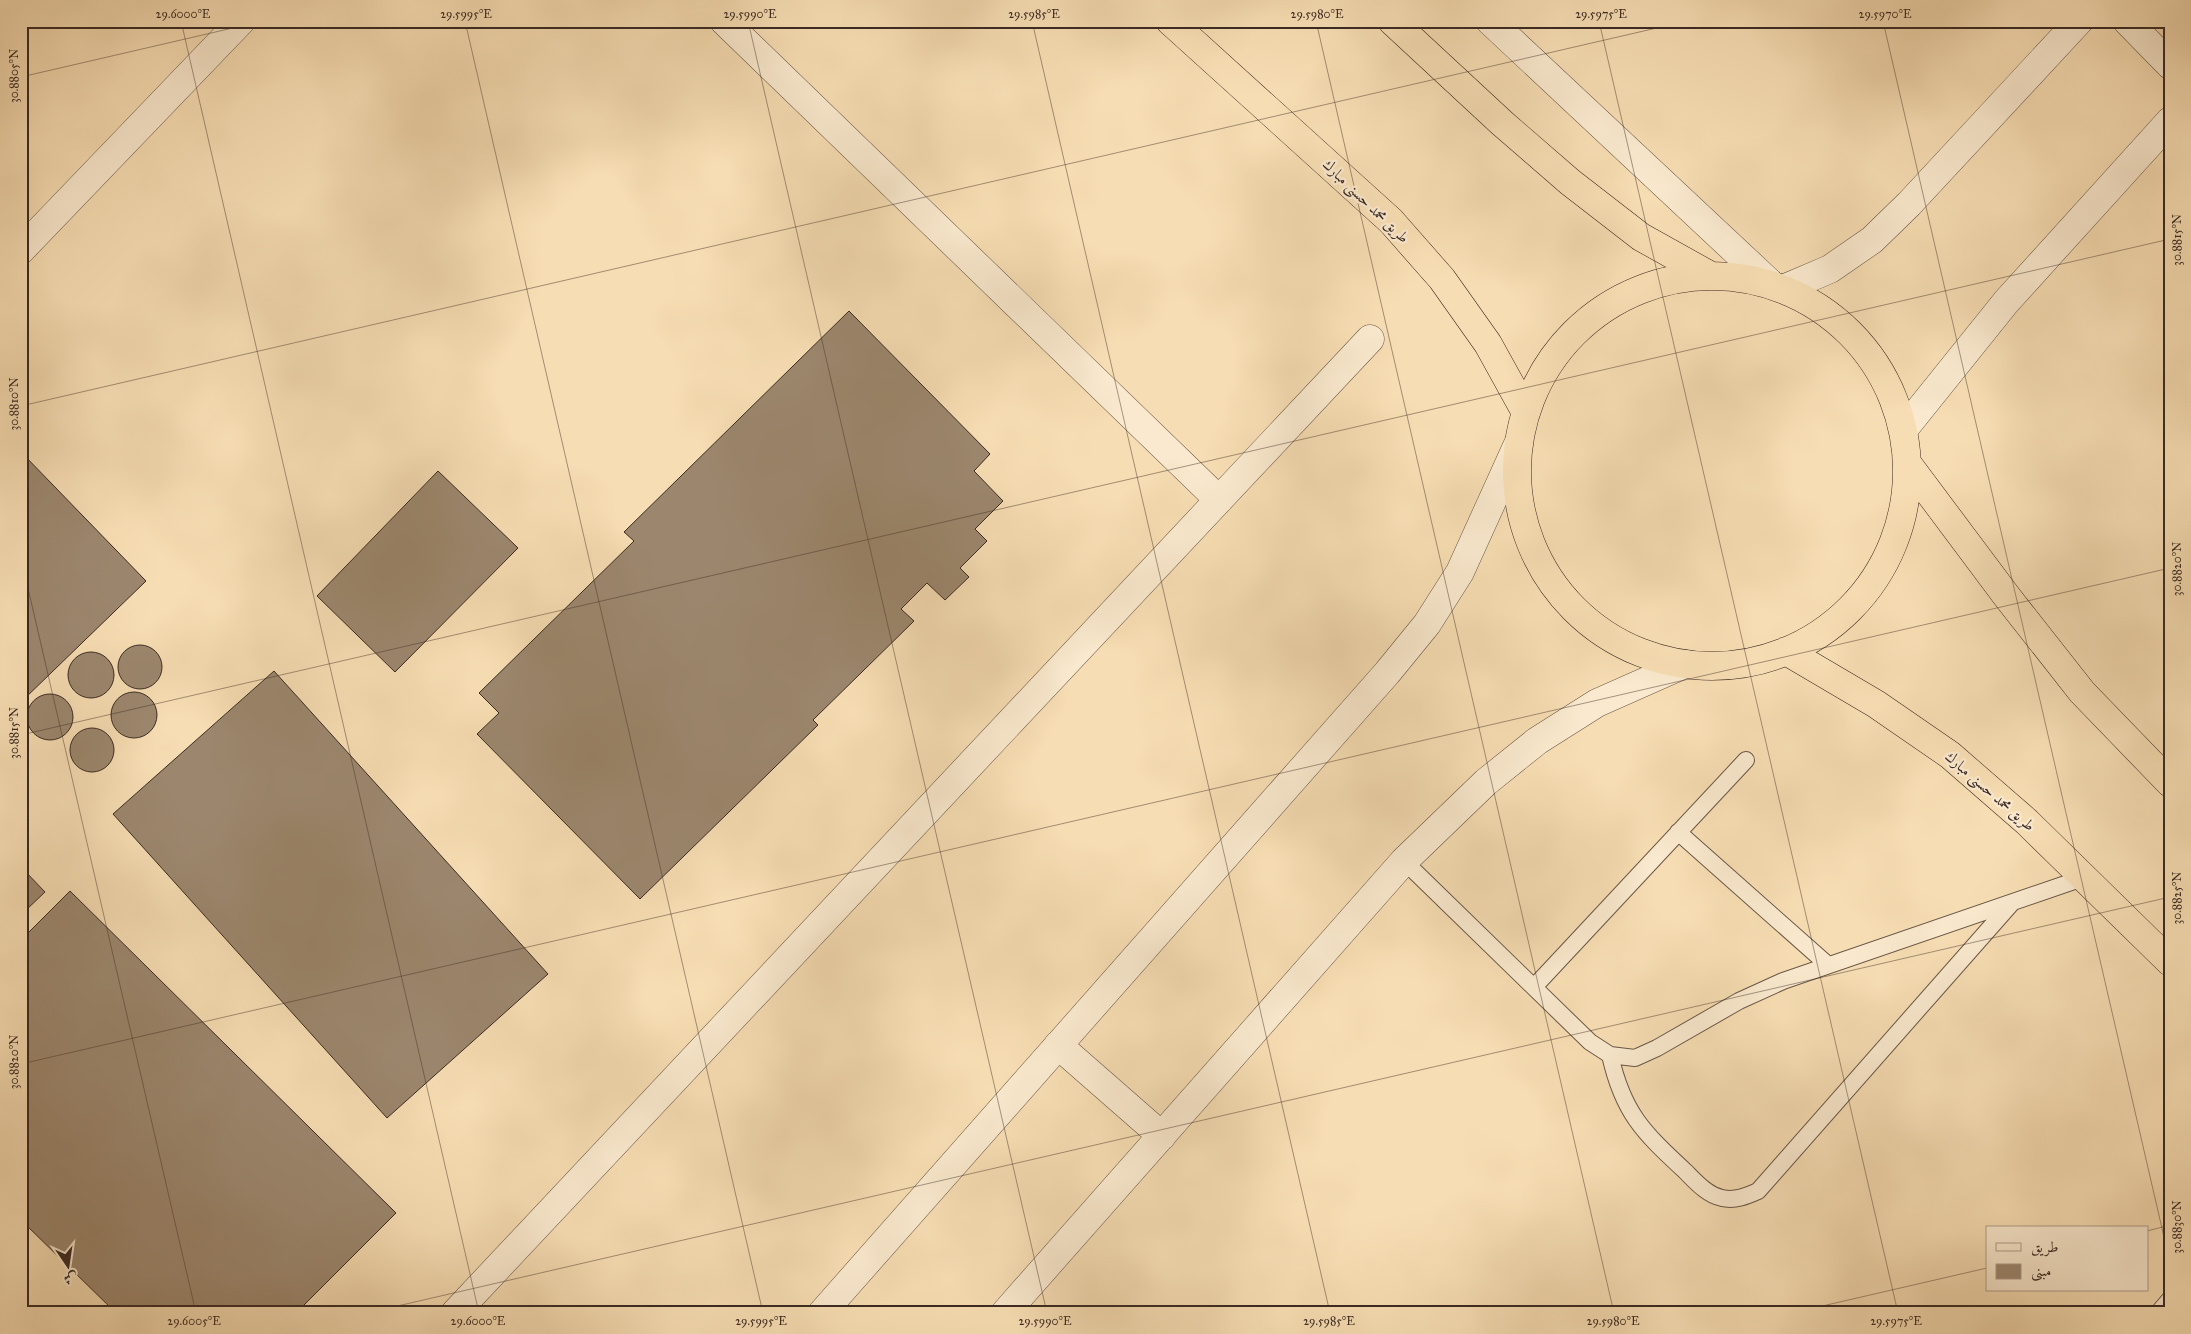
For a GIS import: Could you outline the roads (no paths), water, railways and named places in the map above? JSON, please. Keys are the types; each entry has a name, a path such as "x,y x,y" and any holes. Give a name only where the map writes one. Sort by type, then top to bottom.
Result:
{"highway":[{"name":"طريق محمد حسنى مبارك","path":"1170,21 1391,221 1442,279 1482,336 1525,411"},
{"path":"1392,21 1502,123 1570,182 1641,237 1711,276"},
{"path":"1711,276 1739,278 1778,287 1812,303 1838,322 1861,344 1880,370 1894,398 1904,429 1907,463 1906,497 1898,530 1885,561 1867,590 1837,620 1816,636 1786,651 1754,661 1720,666 1685,664 1652,657 1621,644 1592,625 1567,602 1546,575 1531,545 1520,512 1516,478 1518,444 1525,411 1539,380 1557,351 1580,326 1607,306 1638,290 1671,280 1711,276"},
{"path":"1907,463 2008,598 2082,692 2170,783"},
{"name":"طريق محمد حسنى مبارك","path":"1786,651 1876,704 1950,755 2027,822 2170,962"}],"street":[{"path":"21,250 241,21"},
{"path":"724,21 1219,500"},
{"path":"1490,21 1778,287 1830,269 1872,240 1910,204 2079,21"},
{"path":"2126,21 2170,65"},
{"path":"1904,429 2006,302 2170,121"},
{"path":"455,1313 1370,339"},
{"path":"822,1313 1387,673 1427,624 1460,572 1518,444"},
{"path":"1005,1313 1404,862 1486,782 1536,742 1597,702 1685,664"},
{"path":"1058,1045 1162,1136"}],"lane":[{"path":"1534,987 1746,760"},
{"path":"1678,832 1828,965"},
{"path":"1404,862 1590,1042 1610,1055 1635,1058 1657,1048 1739,1000 1828,965 2083,878"},
{"path":"1610,1055 1617,1084 1630,1111 1649,1138 1704,1189 1721,1198 1741,1198 1758,1191 2012,902"},
{"path":"2158,1313 2170,1299"}]}
